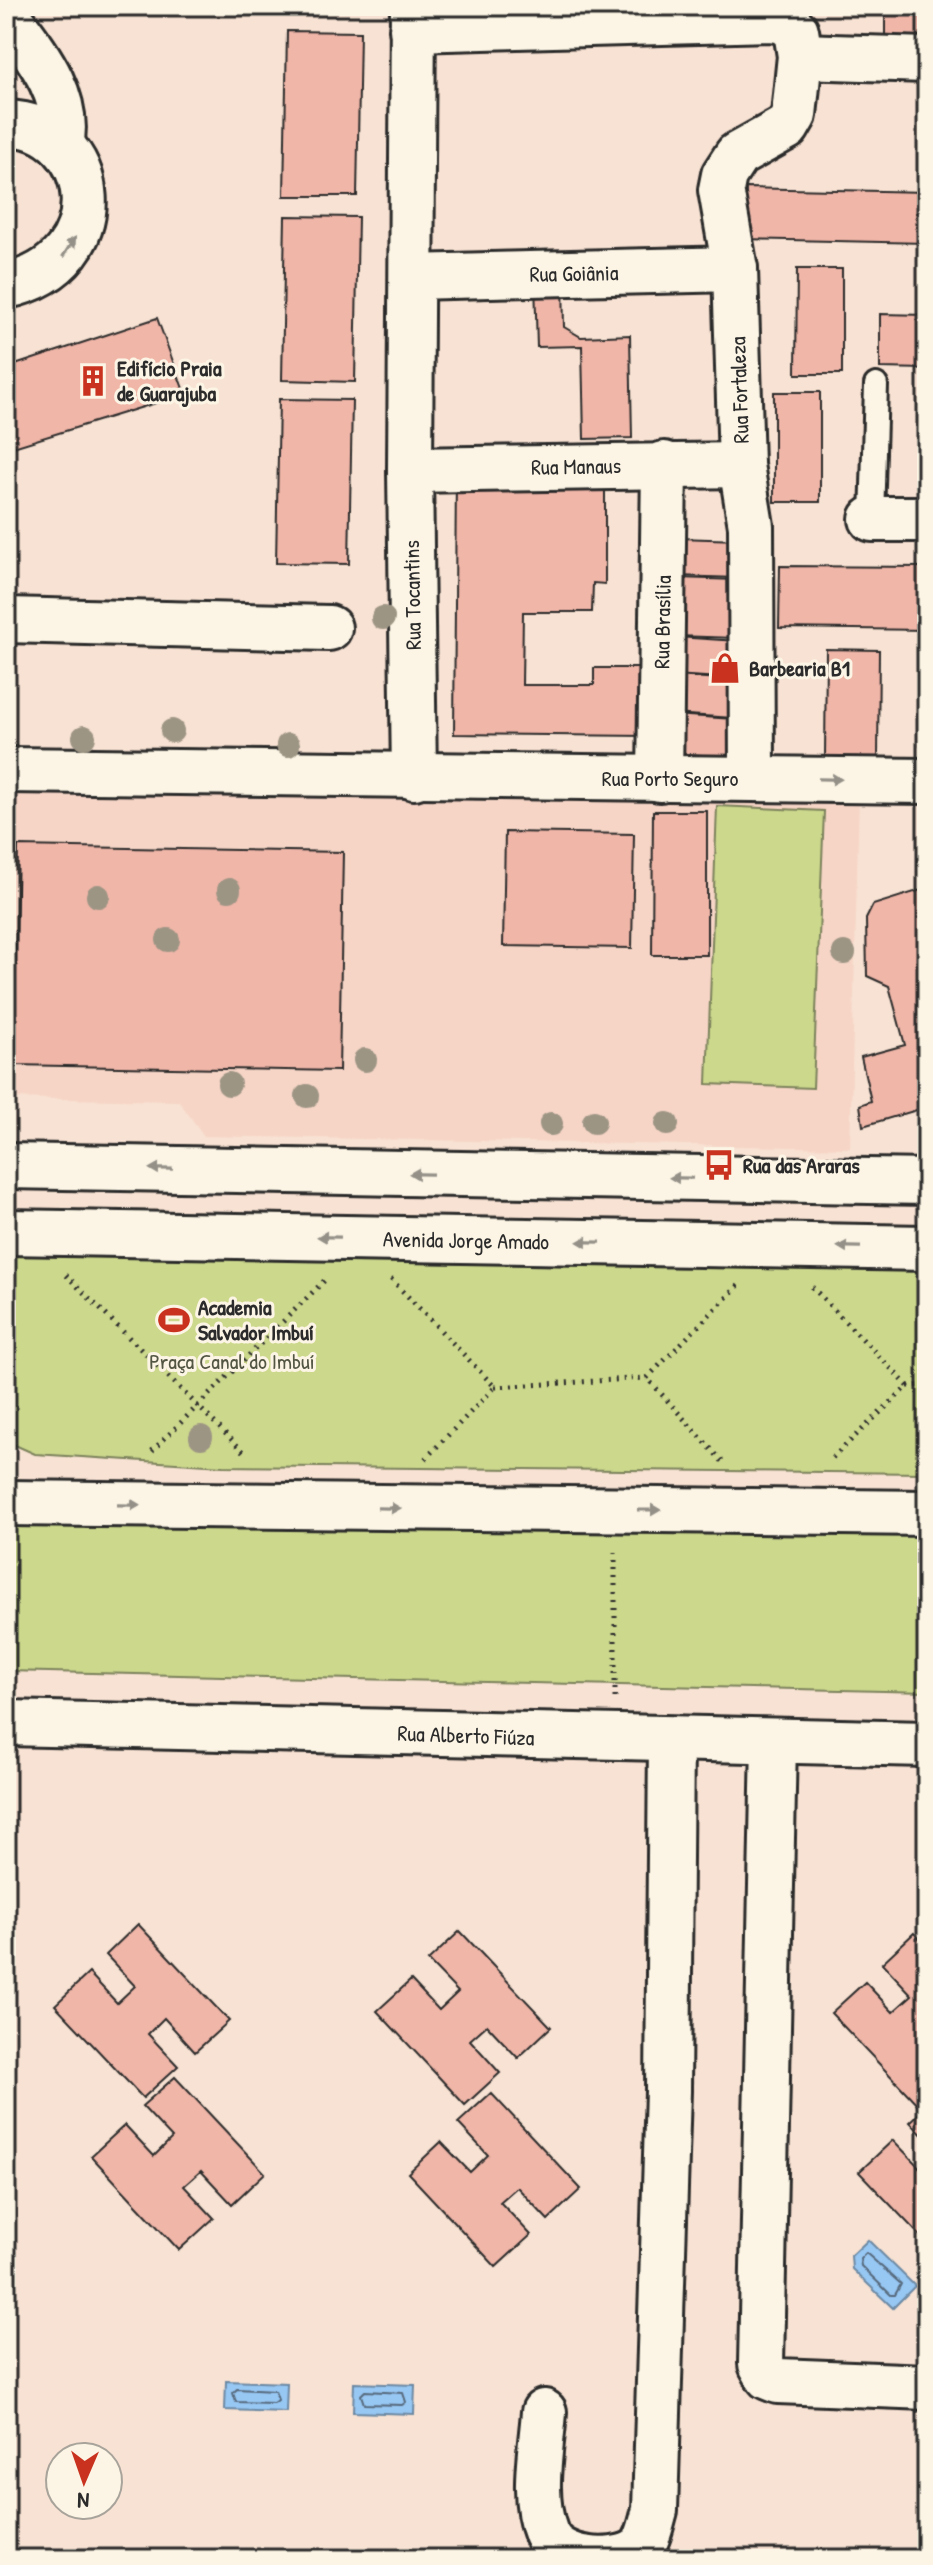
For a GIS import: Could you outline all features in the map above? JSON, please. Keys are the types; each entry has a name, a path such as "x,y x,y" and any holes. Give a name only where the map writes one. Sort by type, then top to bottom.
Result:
{"street":[{"path":"6,13 36,54 61,104 61,145"},
{"path":"412,17 771,19 792,25 800,48 927,60"},
{"name":"Rua Tocantins","path":"412,17 410,470 414,777"},
{"name":"Rua Fortaleza","path":"752,778 751,526 741,465 735,269 721,190 724,175 737,155 787,127 798,100 800,48"},
{"path":"6,123 25,124 61,145 81,177 85,215 72,249 43,275 6,286"},
{"name":"Rua Goiânia","path":"412,277 735,269"},
{"name":"Rua Brasília","path":"660,779 664,464"},
{"name":"Rua Manaus","path":"410,470 741,465"},
{"path":"872,519 927,519"},
{"path":"6,620 329,628"},
{"path":"6,770 414,777"},
{"name":"Rua Porto Seguro","path":"414,777 927,781"},
{"path":"6,1166 925,1181"},
{"name":"Avenida Jorge Amado","path":"6,1245 927,1248"},
{"path":"6,1477 51,1504"},
{"path":"6,1503 927,1513"},
{"name":"Rua Alberto Fiúza","path":"6,1723 927,1744"},
{"path":"544,2412 538,2481 541,2517 547,2537 555,2548 572,2556 619,2558 637,2552 648,2534 655,2510 668,2091 671,1740"},
{"path":"774,1742 761,2364 768,2377 778,2381 927,2387"}],"lane":[{"path":"872,519 876,385"}],"path":[{"path":"39,1245 247,1455"},
{"path":"425,1459 495,1387 647,1378 749,1275"},
{"path":"801,1275 908,1386"},
{"path":"152,1451 329,1277"},
{"path":"390,1278 495,1387"},
{"path":"647,1378 722,1461"},
{"path":"829,1461 908,1386 927,1385"},
{"path":"615,1510 615,1739"}],"shaded area":[{"path":"6,783 859,795 850,1148 204,1136 179,1101 6,1098"}],"green space":[{"path":"717,806 824,811 813,1088 707,1084"},
{"name":"Praça Canal do Imbuí","path":"23,1251 927,1271 927,1473 223,1466 35,1454 6,1441 6,1256"},
{"path":"6,1514 927,1527 927,1692 6,1671"}],"water":[{"path":"868,2240 915,2286 893,2308 852,2269 851,2256"},
{"path":"226,2381 287,2383 286,2412 225,2410"},
{"path":"354,2383 415,2385 414,2414 353,2412"}],"building":[{"path":"885,6 927,6 927,40 885,40"},
{"path":"287,31 360,32 357,196 284,196"},
{"path":"920,99 927,99 927,153 920,153"},
{"path":"746,188 927,192 927,243 744,239"},
{"path":"285,216 358,217 355,382 282,380"},
{"path":"797,269 842,269 842,374 796,374"},
{"path":"535,282 563,282 564,327 581,337 630,335 632,438 584,439 582,346 537,347"},
{"path":"880,314 927,315 927,369 880,368"},
{"name":"Edifício Praia de Guarajuba","path":"157,318 185,394 7,449 6,368"},
{"path":"774,392 820,392 820,502 774,502"},
{"path":"279,399 352,400 349,564 276,563"},
{"path":"456,474 605,476 605,584 593,583 592,612 523,612 522,685 594,685 594,668 649,668 648,736 454,734"},
{"path":"678,538 739,540 738,578 676,576"},
{"path":"780,566 927,567 927,630 779,628"},
{"path":"678,578 738,580 736,638 676,636"},
{"path":"676,637 738,641 736,679 674,675"},
{"path":"826,649 879,650 878,758 825,758"},
{"path":"675,676 736,680 734,718 672,714"},
{"path":"921,698 927,698 927,746 920,746"},
{"path":"673,715 734,719 732,757 671,753"},
{"path":"653,811 707,811 707,955 652,955"},
{"path":"505,832 634,834 632,948 503,946"},
{"path":"18,846 343,852 339,1071 13,1065"},
{"path":"927,888 927,1107 863,1126 860,1105 871,1101 861,1057 905,1045 889,986 867,976 866,919 873,905"},
{"path":"138,1924 229,2021 195,2052 164,2018 148,2034 178,2066 143,2098 55,2005 89,1973 117,2003 135,1986 106,1955"},
{"path":"460,1931 551,2027 518,2058 487,2025 470,2040 500,2073 465,2105 377,2011 411,1980 439,2010 458,1992 428,1961"},
{"path":"914,1933 927,1946 927,2040 924,2042 927,2046 927,2100 920,2107 831,2013 865,1982 893,2012 912,1995 882,1963"},
{"path":"175,2077 265,2173 232,2204 201,2171 184,2186 214,2218 179,2250 91,2156 125,2125 154,2156 172,2138 142,2106"},
{"path":"491,2093 581,2189 548,2220 517,2187 500,2202 531,2235 496,2267 408,2173 441,2142 470,2172 488,2155 458,2123"},
{"path":"927,2106 927,2140 910,2122"},
{"path":"893,2140 922,2170 927,2165 927,2243 859,2172"}],"place":[{"name":"Edifício Praia de Guarajuba","path":"93,381"},
{"name":"Barbearia B1","path":"725,668"},
{"name":"Rua das Araras","path":"719,1165"},
{"name":"Academia Salvador Imbuí","path":"174,1320"}]}
